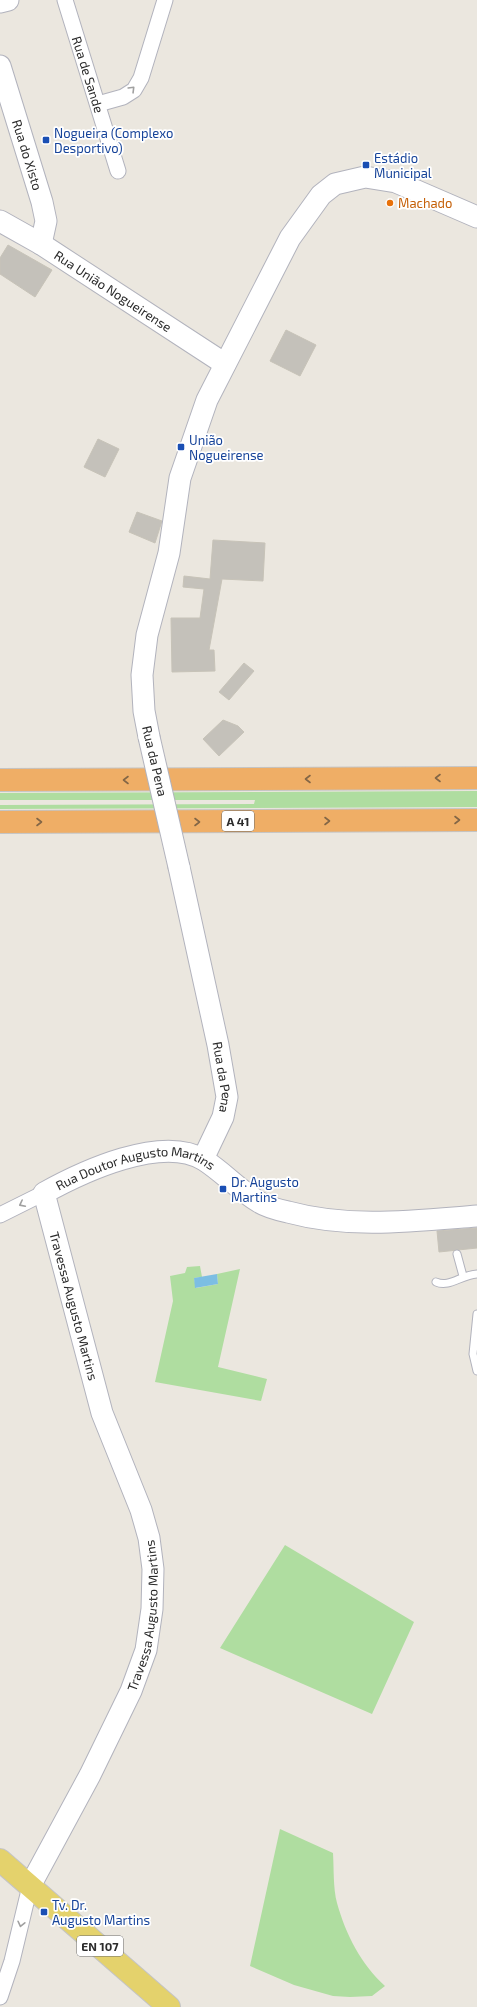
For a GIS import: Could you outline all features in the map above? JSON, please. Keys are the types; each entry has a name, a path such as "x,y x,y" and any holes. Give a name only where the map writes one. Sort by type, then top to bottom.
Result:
{"highway":[{"path":"0,780 477,778"},
{"name":"A 41","path":"0,822 477,820"}],"main road":[{"name":"EN 107","path":"0,1860 169,2007"}],"street":[{"path":"0,2 8,0"},
{"name":"Rua de Sande","path":"65,0 118,171"},
{"path":"98,104 123,97 134,90 141,78 165,0"},
{"name":"Rua do Xisto","path":"0,66 42,202 46,221 41,244"},
{"name":"Rua da Pena","path":"203,1159 223,1117 227,1097 218,1045 149,737 144,711 142,675 147,635 169,553 180,478 207,400 290,238 321,195 335,184 365,177 396,182 477,217"},
{"name":"Rua União Nogueirense","path":"0,221 41,244 225,364"},
{"name":"Rua Doutor Augusto Martins","path":"0,1215 75,1176 108,1164 140,1155 160,1152 183,1152 203,1159 260,1204 324,1220 362,1223 477,1216"},
{"name":"Travessa Augusto Martins","path":"30,1886 90,1775 131,1691 146,1650 152,1609 153,1569 149,1538 141,1510 102,1413 44,1193"},
{"path":"0,1997 12,1961 30,1886"}],"lane":[{"path":"457,1254 462,1276"},
{"path":"436,1282 447,1284 462,1276 477,1274"},
{"path":"477,1314 473,1354 477,1371"}],"green space":[{"path":"477,791 477,807 0,809 0,805 254,804 255,800 0,800 0,793"},
{"path":"200,1266 202,1277 194,1278 196,1288 218,1284 217,1274 240,1269 218,1367 267,1379 261,1401 155,1382 173,1301 170,1276 185,1273 187,1267"},
{"path":"285,1545 414,1622 372,1714 220,1648"},
{"path":"280,1829 333,1853 334,1885 337,1903 345,1926 362,1959 385,1986 372,1996 333,1996 294,1985 250,1966"}],"water":[{"path":"217,1274 218,1284 195,1288 194,1278"}],"building":[{"path":"8,245 52,270 35,297 0,274 0,258"},
{"path":"286,330 316,345 300,376 270,361"},
{"path":"98,439 119,449 105,477 84,467"},
{"path":"137,512 162,521 155,543 129,532"},
{"path":"213,540 265,543 263,581 222,579 209,650 214,650 215,671 172,672 171,618 200,618 204,589 183,587 184,576 210,579"},
{"path":"244,663 254,671 229,700 219,692"},
{"path":"223,720 238,726 244,732 219,756 203,739"},
{"path":"477,1228 477,1248 439,1252 437,1231"}],"place":[{"name":"Nogueira (Complexo Desportivo)","path":"46,140"},
{"name":"Estádio Municipal","path":"366,165"},
{"name":"Machado","path":"390,203"},
{"name":"União Nogueirense","path":"181,447"},
{"name":"Dr. Augusto Martins","path":"223,1189"},
{"name":"Tv. Dr. Augusto Martins","path":"44,1912"}]}
